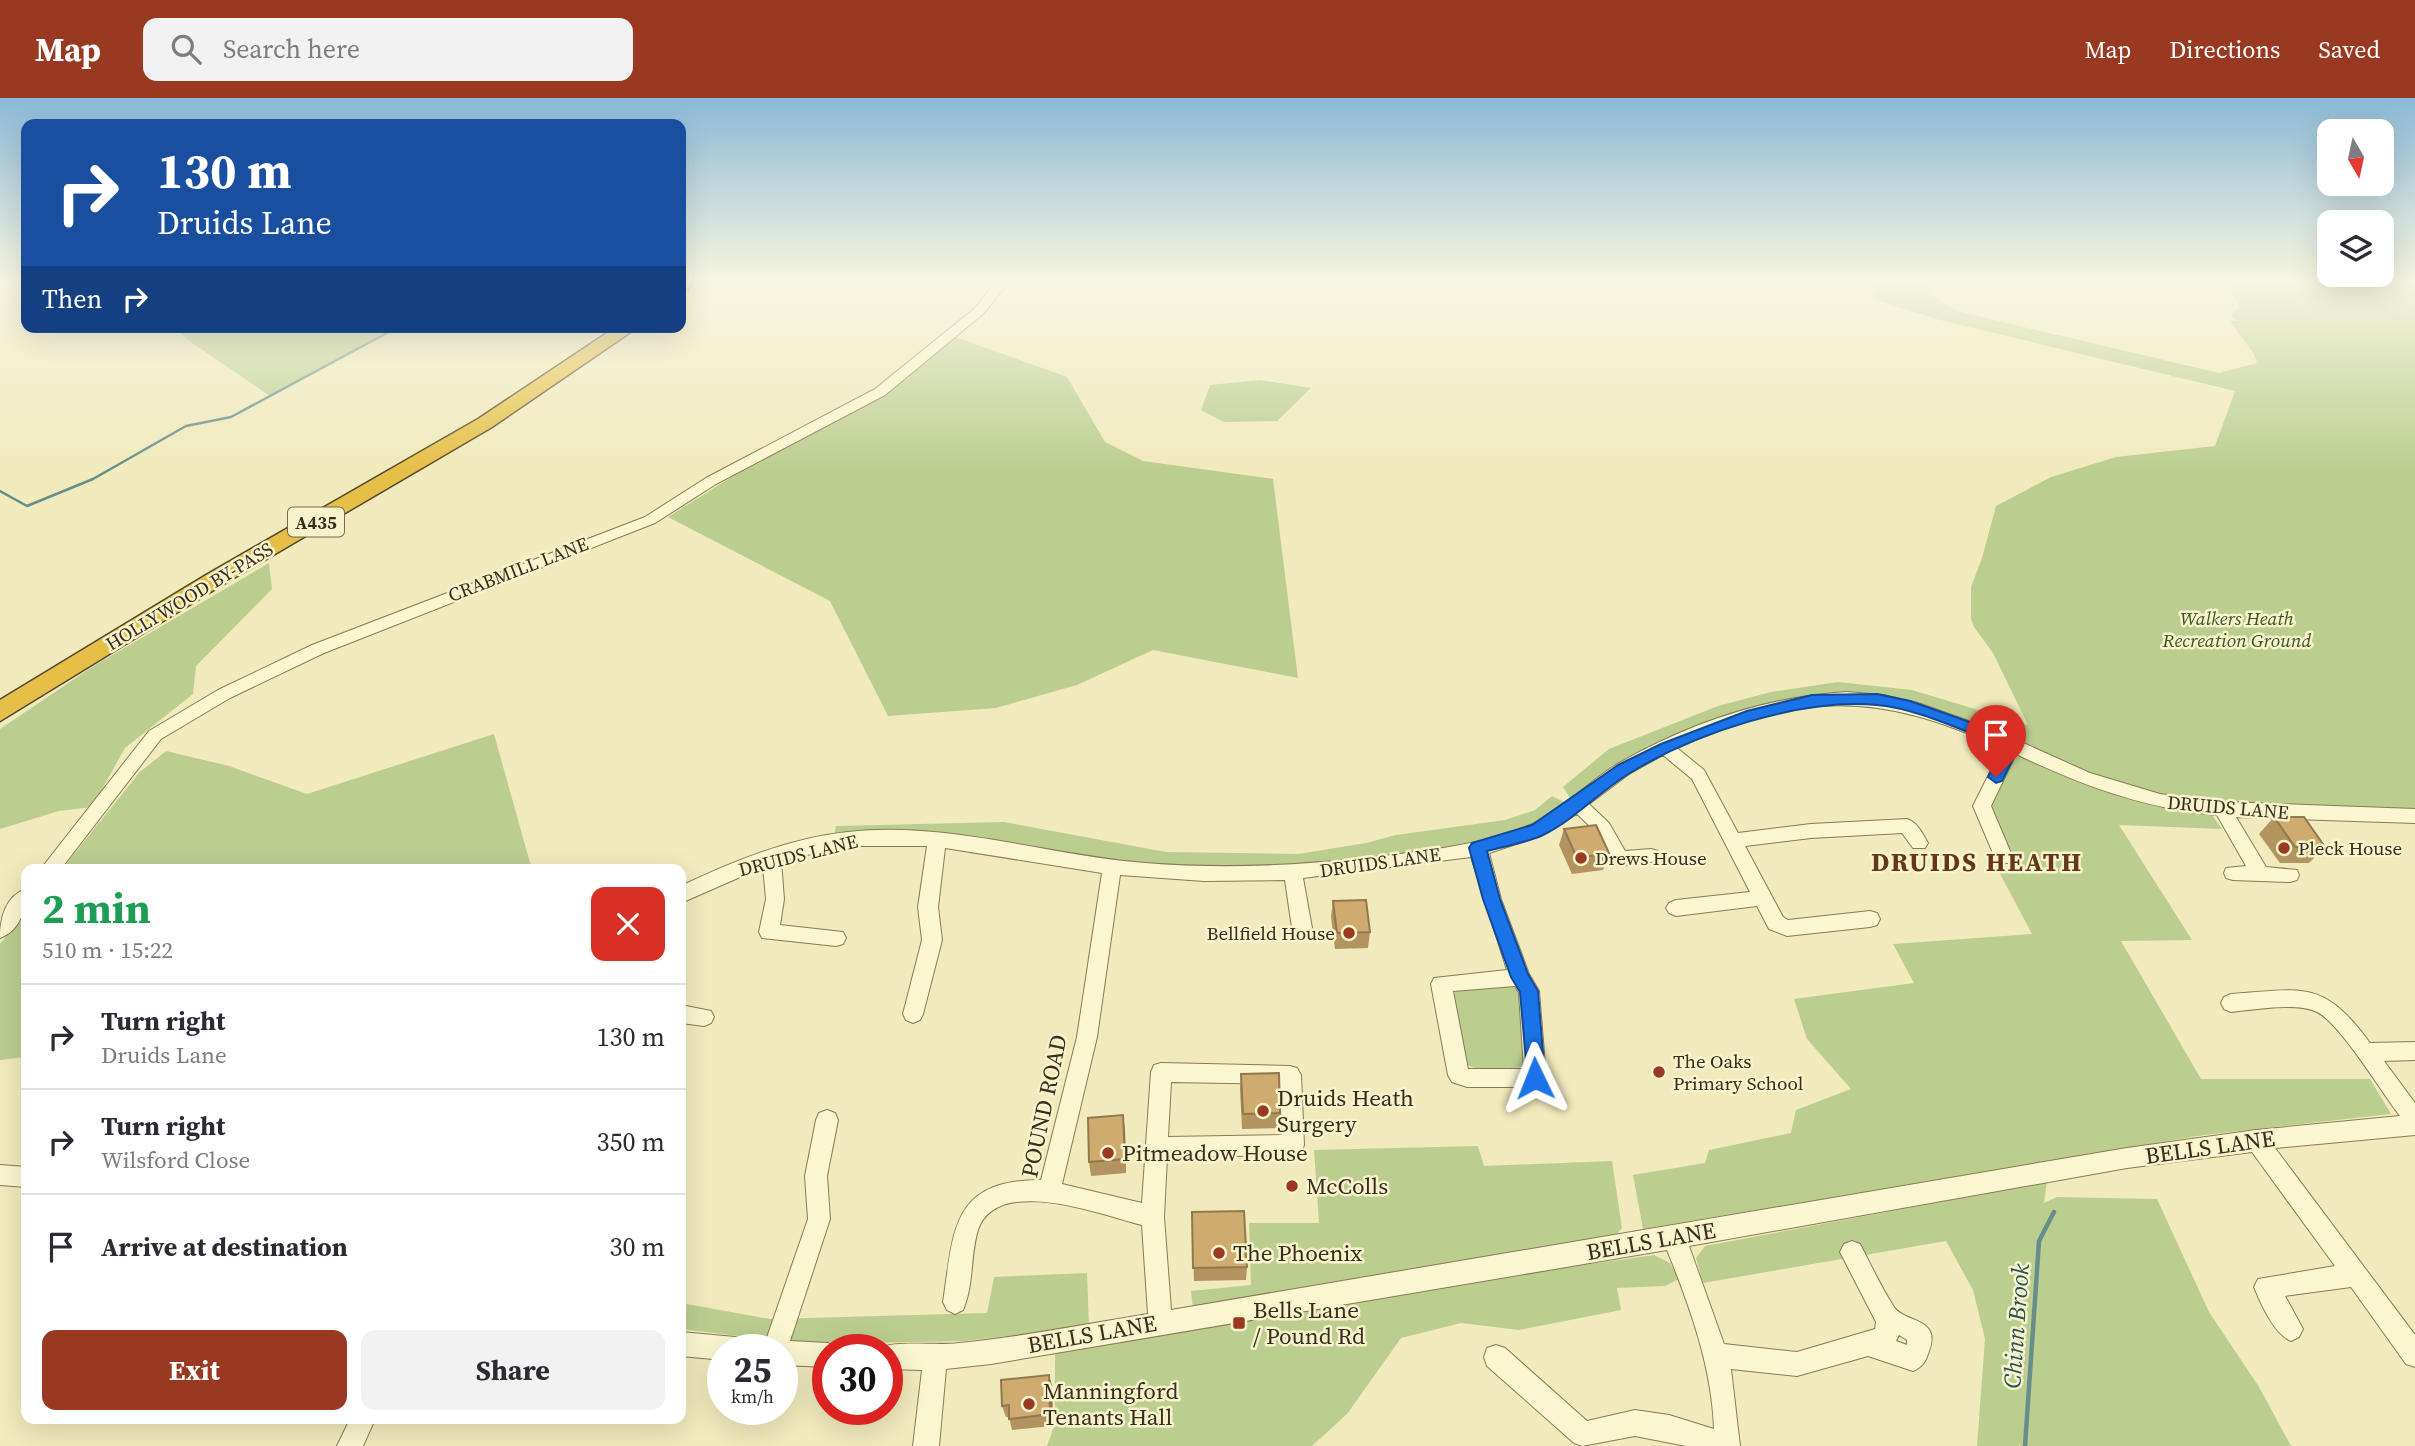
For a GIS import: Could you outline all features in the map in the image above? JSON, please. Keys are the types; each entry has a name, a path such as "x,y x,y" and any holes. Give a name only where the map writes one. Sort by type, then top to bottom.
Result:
{"highway":[{"name":"HOLLYWOOD BY-PASS","path":"0,696 61,656 476,417 586,344"},
{"name":"HOLLYWOOD BY-PASS","path":"0,712 214,580 485,423 604,344"}],"street":[{"name":"CRABMILL LANE","path":"54,864 155,735 224,694 318,649 485,581 650,520 711,481 880,391 938,344"},
{"name":"DRUIDS LANE","path":"686,893 735,870 772,858 850,839 871,837 937,841 1112,867 1195,873 1293,874 1478,848 1538,830 1624,769 1666,748 1775,708 1843,698 1905,705 2013,743 2122,791 2172,804 2223,810 2360,818 2415,816"},
{"path":"2004,858 1982,806 2013,743"},
{"path":"1666,748 1698,775 1776,923 1787,928 1871,919"},
{"path":"1577,804 1603,828 1620,859 1651,856"},
{"path":"2223,810 2259,872"},
{"path":"1732,841 1811,831 1907,826 1919,843"},
{"path":"913,1014 932,940 928,907 937,841"},
{"path":"1478,848 1520,977 1529,991 1535,1078 1466,1078 1459,1075 1441,984 1520,977"},
{"path":"772,858 775,900 769,932 836,938"},
{"name":"POUND ROAD","path":"1112,867 1087,1037 1049,1191 1153,1217"},
{"path":"2233,873 2290,875"},
{"path":"1293,874 1302,928"},
{"path":"1676,908 1761,898"},
{"path":"0,930 21,903"},
{"path":"2231,1003 2305,1000 2323,1004 2339,1017 2415,1122"},
{"path":"686,1015 704,1017"},
{"path":"2365,1052 2415,1051"},
{"path":"1157,1147 1293,1145 1290,1075 1161,1072 1153,1217 1160,1322"},
{"path":"780,1334 819,1219 816,1176 827,1120"},
{"name":"BELLS LANE","path":"903,1357 935,1358 991,1352 1675,1238 2127,1158 2415,1122"},
{"path":"2256,1140 2415,1355"},
{"path":"0,1175 21,1177"},
{"path":"955,1303 968,1224 978,1207 984,1200 1012,1189 1049,1191"},
{"path":"1496,1357 1588,1440 1635,1423 1669,1428 1727,1446 1727,1410 1717,1355 1675,1238"},
{"path":"1717,1355 1797,1364 1883,1339 1889,1330 1888,1320 1852,1252"},
{"path":"2291,1329 2266,1287 2354,1275"},
{"path":"1869,1345 1913,1359 1919,1349 1919,1336 1914,1328 1888,1320"},
{"path":"686,1344 707,1346"},
{"path":"926,1446 935,1358"},
{"path":"350,1446 361,1424"}],"green space":[{"path":"194,344 367,344 270,396"},
{"path":"941,344 975,344 1067,377 1105,442 1143,461 1273,479 1298,678 1153,650 1077,685 996,708 888,716 830,601 668,517 743,470 883,396 907,378"},
{"name":"Walkers Heath Recreation Ground","path":"2039,344 2096,344 2219,373 2257,363 2247,344 2415,344 2415,812 2382,814 2166,799 1860,695 1732,718 1629,757 1572,801 1563,787 1609,749 1718,706 1771,692 1838,682 1912,690 2028,725 1993,653 1974,627 1971,618 1971,587 1996,506 2051,477 2116,457 2215,446 2235,391"},
{"path":"1260,380 1311,388 1277,421 1224,422 1201,410 1210,385"},
{"path":"269,563 272,589 196,666 193,694 125,748 92,807 59,811 0,829 0,729 92,667"},
{"path":"494,734 530,864 66,864 140,772 166,751 229,766 307,794"},
{"path":"2024,755 2116,795 2212,815 2222,829 2119,825 2192,940 2121,941 2201,1079 2370,1079 2391,1114 2204,1135 1643,1229 1633,1175 1705,1163 1709,1150 1791,1133 1796,1110 1851,1089 1807,1039 1794,999 1914,983 1893,944 2032,934 1998,870 2020,871 1990,805 2012,758"},
{"path":"1552,796 1564,802 1537,823 1505,835 1381,859 1303,868 1228,869 1115,864 834,837 836,826 1004,822 1166,852 1298,854 1366,843 1396,835 1505,820 1535,810"},
{"path":"21,918 21,1058 0,1060 0,944"},
{"path":"1510,985 1522,993 1525,1066 1484,1070 1469,1066 1462,1062 1450,996 1457,991"},
{"path":"1478,1146 1484,1166 1612,1161 1622,1228 1617,1234 1193,1309 1191,1291 1251,1285 1249,1223 1319,1223 1314,1150"},
{"path":"2047,1182 2044,1203 2057,1197 2157,1199 2209,1312 2259,1387 2291,1446 2020,1446 2019,1442 2019,1446 1977,1446 1985,1339 1973,1290 1946,1241 1703,1283 1696,1258 1705,1246"},
{"path":"1654,1255 1670,1263 1679,1279 1665,1286 1617,1288 1621,1310 1519,1330 1461,1323 1401,1338 1347,1414 1312,1446 1047,1446 1055,1424 1055,1350 1365,1296"},
{"path":"1087,1273 1089,1326 965,1341 903,1342 903,1334 812,1334 812,1344 804,1344 798,1343 798,1334 722,1334 686,1330 686,1304 770,1319 987,1313 994,1277"}],"building":[{"path":"2274,817 2304,817 2325,847 2295,847"},
{"path":"1596,825 1609,853 1577,858 1564,829"},
{"path":"1366,900 1370,932 1337,933 1333,901"},
{"name":"Druids Heath Surgery","path":"1279,1073 1280,1113 1243,1114 1241,1074"},
{"name":"Pitmeadow House","path":"1123,1115 1125,1159 1089,1162 1088,1118"},
{"name":"The Phoenix","path":"1244,1211 1247,1267 1193,1268 1192,1212"},
{"name":"Manningford Tenants Hall","path":"1049,1375 1050,1414 1009,1419 1009,1405 1002,1406 1001,1380"}],"waterway":[{"path":"0,491 27,506 93,479 186,426 231,417 367,344"},
{"name":"Chinn Brook","path":"2025,1446 2039,1241 2054,1212"}],"place":[{"name":"Pleck House","path":"2284,848"},
{"name":"Drews House","path":"1581,858"},
{"name":"Bellfield House","path":"1349,933"},
{"name":"The Oaks Primary School","path":"1659,1072"},
{"name":"Druids Heath Surgery","path":"1263,1111"},
{"name":"Pitmeadow House","path":"1108,1153"},
{"name":"McColls","path":"1292,1186"},
{"name":"The Phoenix","path":"1219,1253"},
{"name":"Bells Lane / Pound Rd","path":"1239,1323"},
{"name":"Manningford Tenants Hall","path":"1029,1404"}],"district":[{"name":"DRUIDS HEATH","path":"1977,862"}],"route":[{"path":"1535,1078 1529,991 1520,977 1492,899 1478,848 1538,830 1624,769 1666,748 1752,715 1812,700 1843,698 1905,705 1963,723 2013,743 1996,777"}]}
